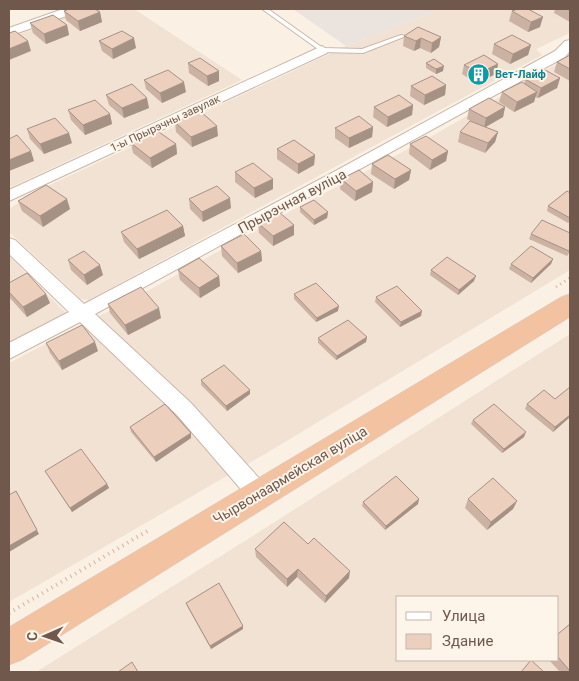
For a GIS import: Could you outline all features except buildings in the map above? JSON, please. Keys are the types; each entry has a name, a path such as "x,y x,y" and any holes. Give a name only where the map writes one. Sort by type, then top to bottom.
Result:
{"highway":[{"name":"Чырвонаармейская вуліца","path":"9,647 570,304"}],"street":[{"path":"9,32 74,9"},
{"name":"1-ы Прырэчны завулак","path":"9,196 322,50"},
{"name":"Прырэчная вуліца","path":"9,352 567,52"},
{"path":"9,244 184,409 259,494"}],"lane":[{"path":"264,9 322,50 363,51 403,36"}],"shaded area":[{"path":"89,9 134,9 242,80 9,188 9,38"},
{"path":"293,9 441,9 346,46"},
{"path":"441,9 570,9 570,33 536,49 542,55 89,300 81,299 9,232 9,209 33,193 346,46"},
{"path":"570,60 570,270 270,451 9,602 9,363 153,288 285,214 425,140 555,65"},
{"path":"9,256 66,313 9,343"},
{"path":"570,334 570,672 36,672 248,539"}],"place":[{"name":"Вет-Лайф","path":"479,74"}]}
